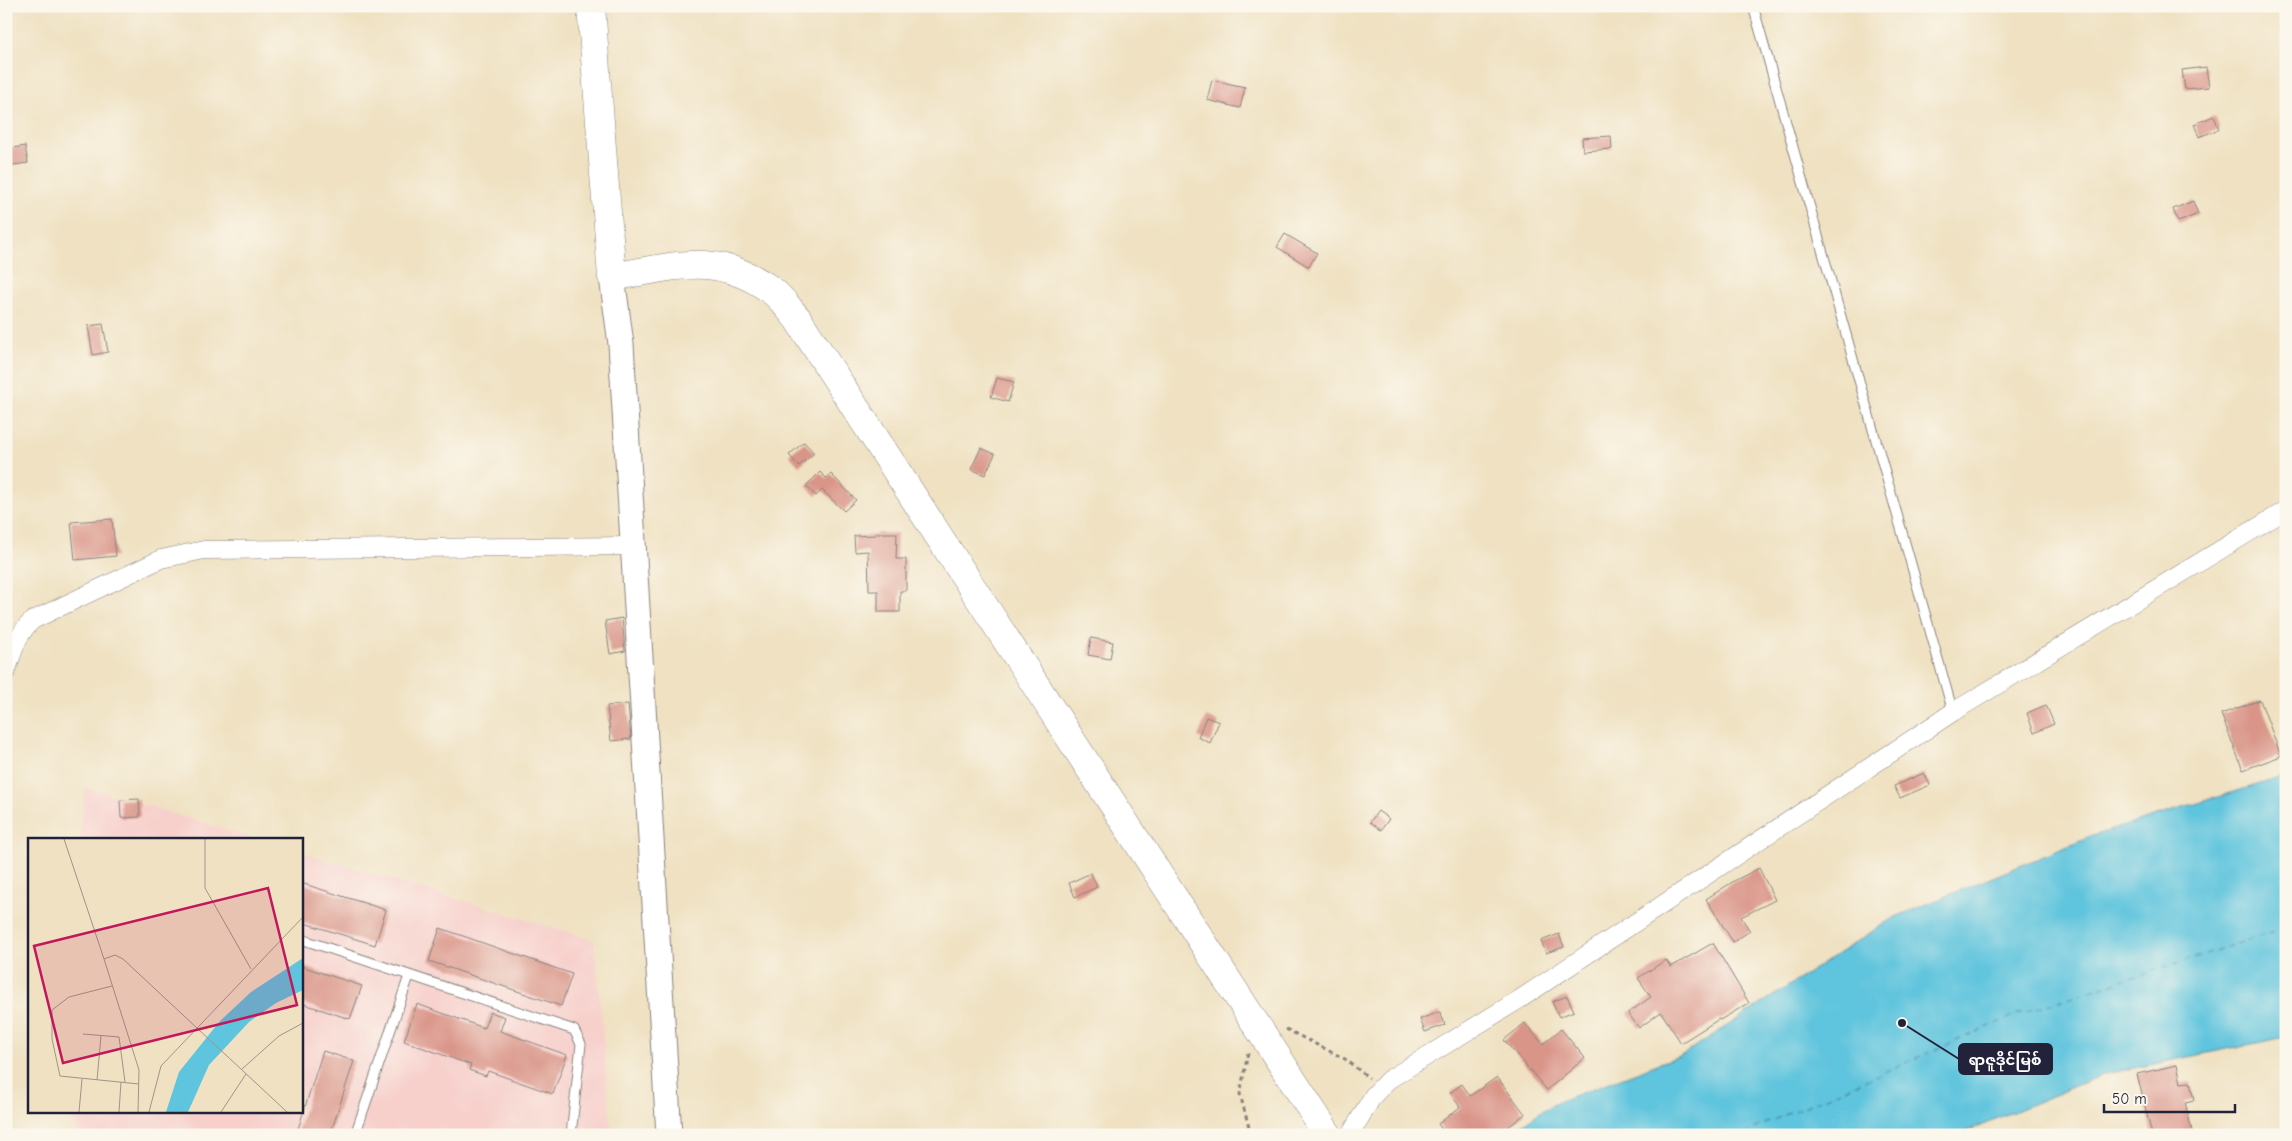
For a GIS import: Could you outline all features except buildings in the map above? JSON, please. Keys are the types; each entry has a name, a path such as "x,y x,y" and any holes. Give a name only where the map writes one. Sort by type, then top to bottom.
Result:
{"highway":[{"path":"591,6 612,277 700,264 729,268 772,291 797,318 1324,1128"}],"main road":[{"path":"612,277 621,344 669,1135"}],"street":[{"path":"1350,1135 1373,1096 1388,1080 1520,999 1953,712 2286,510"},
{"path":"6,672 18,640 25,627 33,620 160,558 204,550 632,546"}],"lane":[{"path":"1753,6 1953,712"},
{"path":"302,939 574,1030 581,1044 571,1135"},
{"path":"356,1135 409,976"}],"path":[{"path":"1251,1135 1240,1094 1250,1036 1256,1024 1278,1025 1294,1032 1345,1059 1382,1087"}],"shaded area":[{"path":"85,787 253,838 79,838"},
{"path":"302,852 594,940 612,1135 79,1135 70,1114 302,1114"}],"water":[{"path":"2286,776 2286,1037 2105,1074 1957,1135 1508,1135 1540,1112 1560,1101 1684,1054 1893,918 2095,835"}],"ferry route":[{"path":"1745,1135 1755,1128 2018,1014 2286,928"}],"place":[{"name":"ရာဇူဒိုင်မြစ်","path":"1902,1023"}]}
